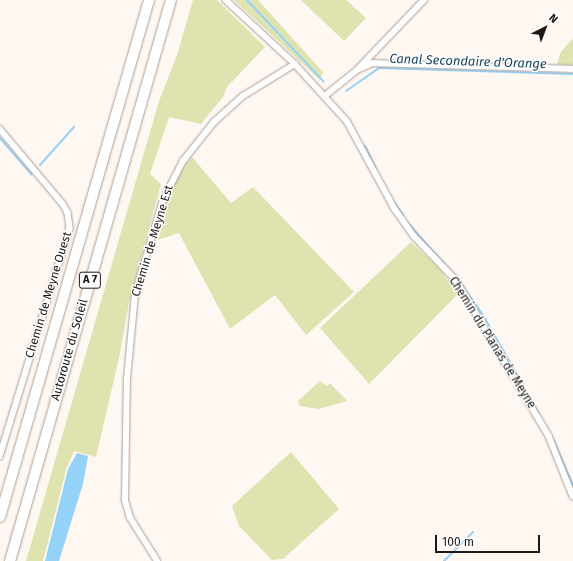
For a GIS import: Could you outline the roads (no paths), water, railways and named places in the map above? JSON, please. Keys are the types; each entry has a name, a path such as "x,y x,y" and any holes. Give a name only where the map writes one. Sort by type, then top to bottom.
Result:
{"highway":[{"name":"Autoroute du Soleil","path":"0,517 149,0"},
{"name":"Autoroute du Soleil","path":"10,561 171,0"}],"street":[{"name":"Chemin du Planas de Meyne","path":"226,0 295,64 347,121 406,226 456,280 548,436 573,496"},
{"path":"325,96 357,70 424,0"},
{"path":"357,70 373,63 573,69"},
{"name":"Chemin de Meyne Est","path":"157,561 130,518 125,500 127,379 135,294 163,200 183,161 214,122 243,96 295,64"},
{"name":"Chemin de Meyne Ouest","path":"0,129 63,204 68,213 70,228 0,457"}],"water":[{"path":"77,453 88,456 83,484 59,561 45,561 68,469"}],"waterway":[{"name":"Canal Secondaire d'Orange","path":"247,0 324,82"},
{"name":"Canal Secondaire d'Orange","path":"346,91 379,68 573,74"},
{"path":"40,165 74,127"},
{"path":"0,138 31,174"},
{"path":"365,146 376,169"},
{"path":"394,202 403,215"},
{"path":"406,221 455,276"},
{"path":"459,281 483,315 539,414"},
{"path":"553,439 573,485"},
{"path":"444,561 473,532"}]}
